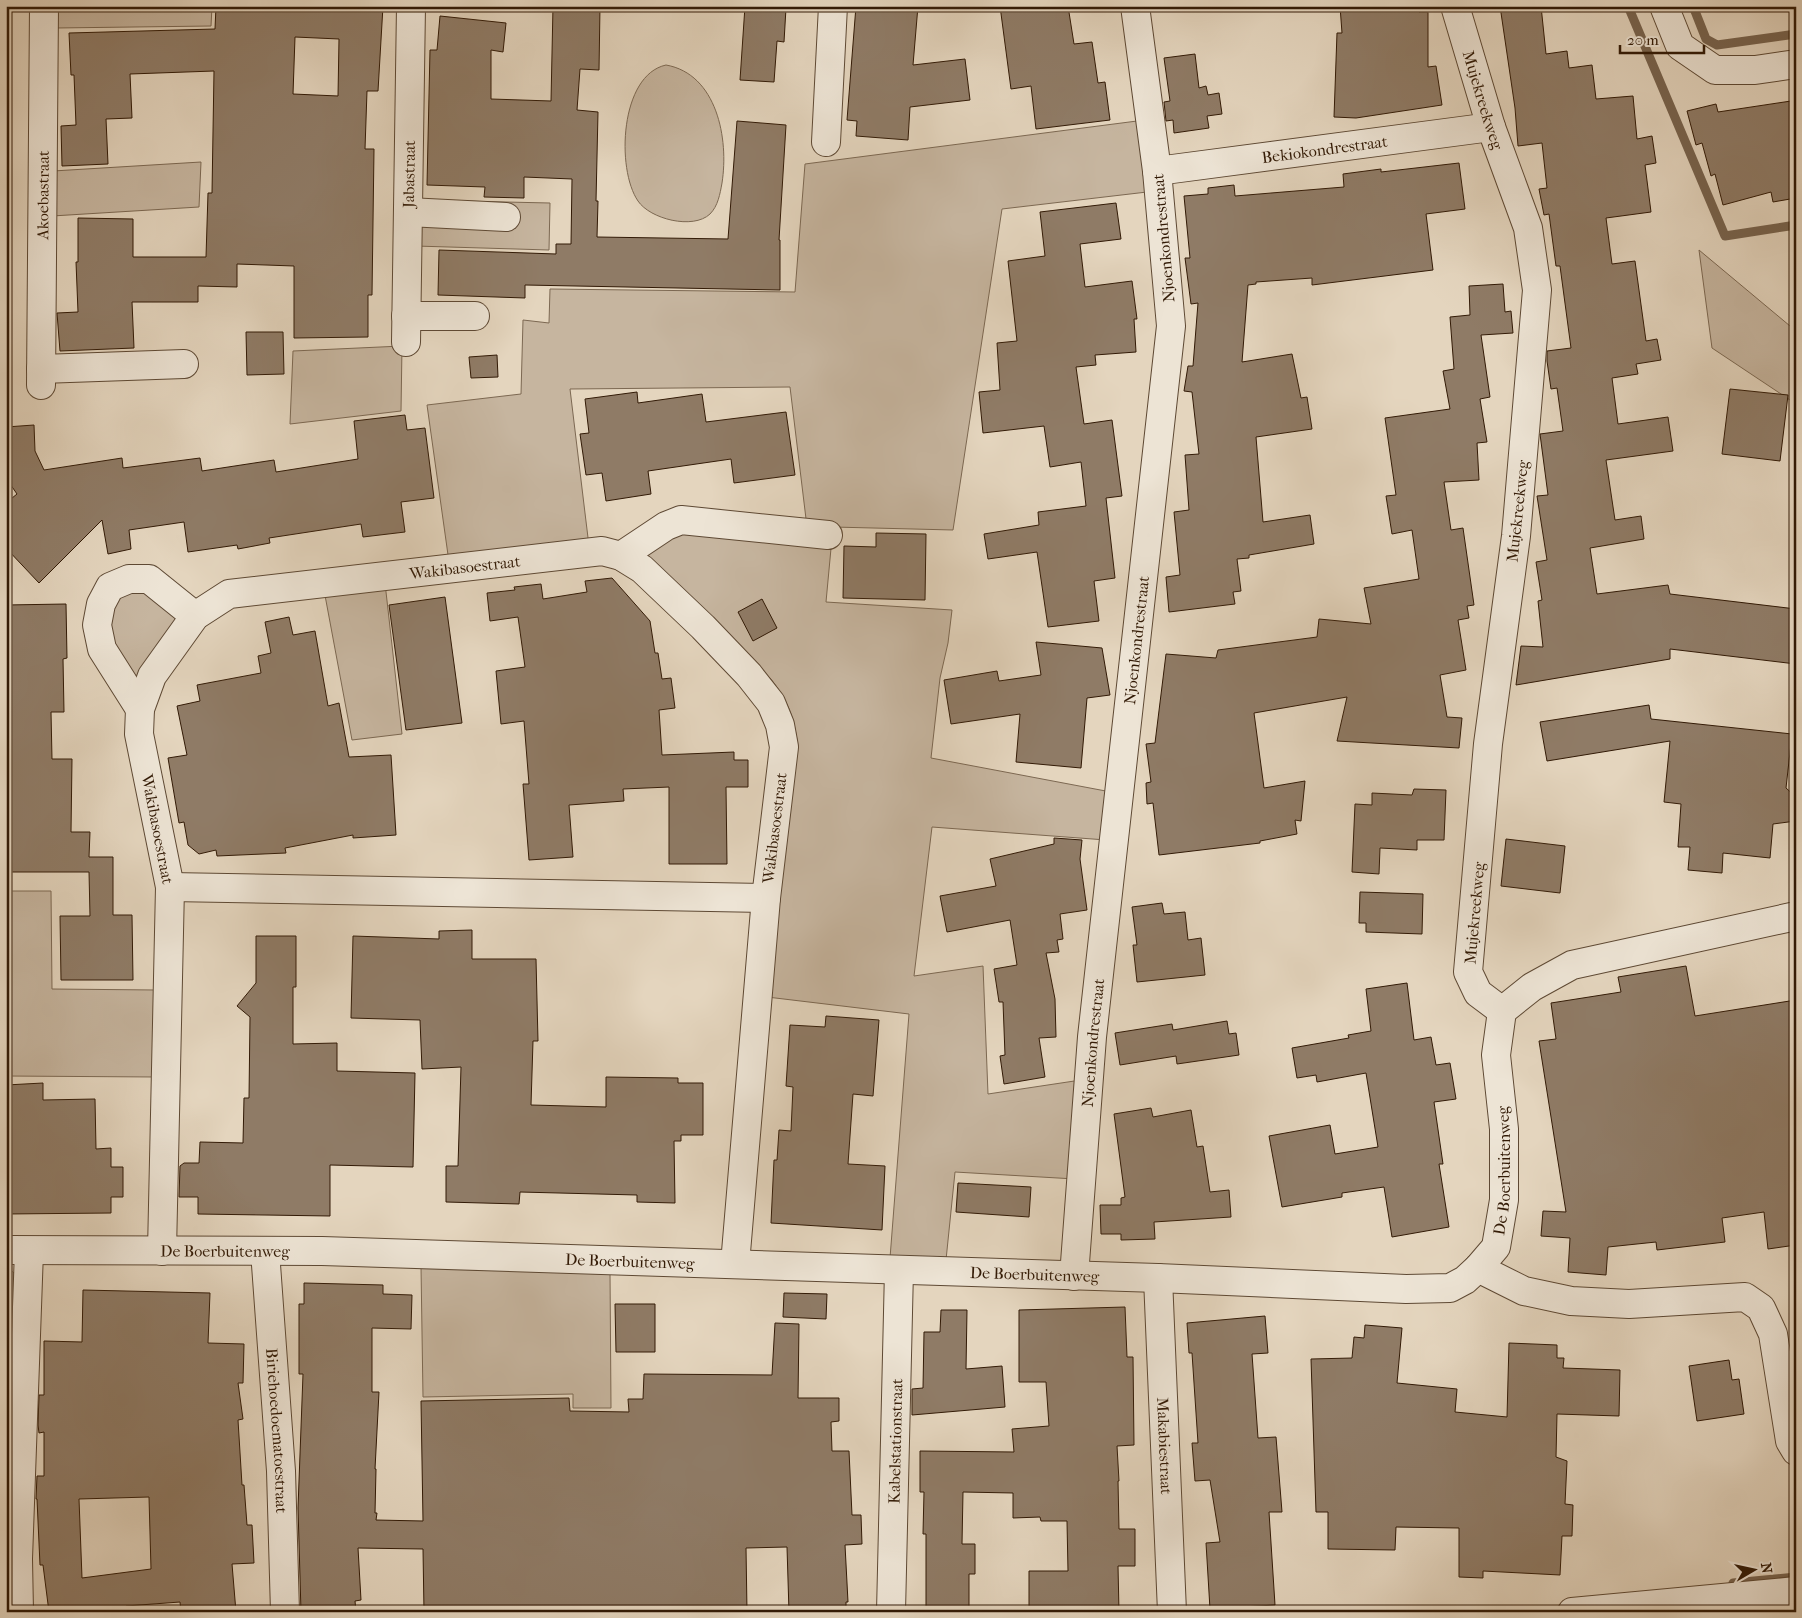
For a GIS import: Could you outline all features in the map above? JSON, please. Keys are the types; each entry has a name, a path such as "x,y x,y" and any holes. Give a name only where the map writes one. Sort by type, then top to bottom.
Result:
{"street":[{"name":"Akoebastraat","path":"44,6 41,377 184,364"},
{"name":"Jabastraat","path":"411,6 406,329 475,316"},
{"path":"826,142 833,6"},
{"name":"Njoenkondrestraat","path":"1074,1276 1092,1037 1171,326 1157,171 1135,6"},
{"name":"Mujekreekweg","path":"1455,6 1491,127 1528,228 1537,290 1516,536 1488,744 1468,972 1478,993 1502,1011"},
{"path":"1664,6 1680,46 1715,70 1755,70 1796,64"},
{"name":"Bekiokondrestraat","path":"1157,171 1491,127"},
{"path":"408,212 506,217"},
{"path":"621,556 666,526 681,520 828,535"},
{"name":"Wakibasoestraat","path":"162,1251 170,887 139,734 140,709 152,676 195,616 229,594 602,551 621,556 642,569 703,627 749,675 771,702 780,724 784,747 766,898 735,1264"},
{"path":"140,709 102,649 97,625 101,604 110,586 128,579 149,579 195,616"},
{"path":"170,887 766,898"},
{"path":"1502,1011 1532,987 1572,965 1796,916"},
{"name":"De Boerbuitenweg","path":"17,1250 265,1251 1158,1278 1406,1289 1450,1288 1465,1280 1496,1247 1504,1200 1504,1129 1496,1055 1502,1011"},
{"path":"17,1250 12,1559 19,1612"},
{"name":"Biriehoedoematoestraat","path":"265,1251 281,1471 285,1612"},
{"path":"1478,1268 1524,1292 1571,1301 1630,1304 1745,1297 1761,1308 1773,1334 1790,1442 1796,1451"},
{"name":"Kabelstationstraat","path":"890,1612 899,1270"},
{"name":"Makabiestraat","path":"1158,1278 1172,1612"},
{"path":"1572,1612 1796,1591"}],"shaded area":[{"path":"56,6 212,6 211,26 56,28"},
{"path":"666,65 683,71 697,81 708,95 716,111 721,129 724,166 722,183 715,207 703,219 683,222 652,213 638,201 631,186 625,147 626,125 631,104 639,86 651,72"},
{"path":"1137,121 1147,192 1002,209 953,530 833,527 826,602 952,610 948,643 940,678 931,758 1111,792 1106,840 932,827 914,976 983,966 988,1094 1081,1080 1075,1179 955,1172 946,1260 890,1258 909,1014 767,997 797,740 794,722 789,708 771,679 647,556 688,523 807,527 790,387 570,389 589,546 449,562 427,405 521,394 523,320 549,323 550,289 795,292 805,164"},
{"path":"201,162 199,207 52,216 53,171"},
{"path":"416,200 550,203 549,250 415,246"},
{"path":"1699,250 1796,331 1796,404 1712,348"},
{"path":"402,346 401,411 290,424 293,351"},
{"path":"385,583 402,734 352,740 324,590"},
{"path":"146,586 183,621 135,690 110,647 107,623 113,597"},
{"path":"6,891 51,891 52,989 156,990 155,1077 6,1076"},
{"path":"6,1266 14,1273 17,1340 6,1339"},
{"path":"421,1266 610,1272 611,1408 573,1408 573,1394 423,1397"}],"building":[{"path":"216,6 383,6 378,91 367,91 365,149 374,149 372,295 368,295 368,337 294,338 294,266 237,264 237,287 198,286 198,302 132,302 134,348 60,351 57,313 78,312 76,262 78,262 78,218 133,219 133,257 206,257 208,193 212,193 214,71 130,74 132,118 106,119 108,164 62,166 61,126 76,125 74,75 71,75 69,33 215,29","holes":["295,37 339,39 338,96 293,94"]},
{"path":"553,6 600,6 599,70 580,69 577,110 598,112 597,237 728,239 737,121 786,125 779,240 780,290 525,285 525,298 438,295 439,250 556,254 556,244 571,244 572,179 524,177 524,198 484,197 485,187 427,185 430,50 437,50 440,16 506,23 503,52 491,50 491,99 551,101"},
{"path":"745,6 786,8 784,42 777,41 774,82 740,80"},
{"path":"856,6 918,6 913,65 965,59 970,100 910,107 908,140 856,136 857,121 847,120"},
{"path":"1000,6 1068,6 1074,44 1092,42 1098,83 1105,82 1110,120 1036,129 1031,86 1011,89"},
{"path":"1340,6 1419,6 1419,12 1428,12 1428,67 1436,66 1442,105 1356,118 1334,117 1337,33 1342,33"},
{"path":"1500,6 1541,6 1546,54 1567,51 1569,68 1592,65 1596,99 1633,96 1637,139 1652,136 1656,163 1645,165 1651,212 1606,218 1612,264 1635,261 1646,341 1657,339 1661,360 1636,364 1638,374 1612,378 1618,424 1668,417 1673,451 1606,460 1615,520 1641,516 1644,539 1590,548 1597,594 1668,585 1670,594 1796,609 1796,664 1670,649 1670,659 1516,685 1521,646 1543,647 1538,601 1542,600 1536,562 1547,560 1537,496 1548,495 1540,434 1563,431 1557,388 1551,389 1547,351 1571,348 1560,266 1556,266 1549,214 1544,215 1539,189 1547,188 1542,143 1518,146 1515,108"},
{"path":"1195,54 1199,88 1206,86 1208,95 1219,93 1222,114 1207,116 1209,128 1174,133 1173,120 1166,121 1164,102 1170,101 1164,58"},
{"path":"1791,101 1796,137 1796,198 1773,202 1771,192 1723,205 1715,174 1711,176 1702,143 1696,145 1687,111 1716,104 1718,112"},
{"path":"1459,163 1465,209 1426,214 1433,270 1312,285 1312,278 1256,282 1256,284 1248,285 1242,362 1292,354 1301,398 1307,397 1312,429 1256,437 1263,522 1310,515 1314,544 1249,555 1249,558 1237,559 1241,591 1233,592 1235,604 1169,612 1166,577 1180,575 1174,512 1189,510 1185,455 1199,454 1192,392 1184,391 1188,366 1193,366 1198,303 1191,304 1185,258 1190,258 1184,196 1208,194 1208,188 1234,185 1235,196 1344,187 1343,174 1381,169 1381,172"},
{"path":"1116,203 1121,239 1080,244 1085,287 1132,281 1137,319 1134,319 1136,352 1095,355 1096,365 1076,367 1084,424 1112,420 1122,496 1106,498 1115,578 1094,581 1099,621 1048,627 1037,552 988,559 984,534 1039,525 1038,512 1086,506 1081,462 1050,467 1044,426 983,433 979,392 1000,390 997,343 1017,341 1008,261 1045,256 1040,212"},
{"path":"1503,284 1505,312 1511,311 1513,333 1481,335 1490,397 1480,399 1487,442 1477,443 1479,480 1444,482 1451,530 1463,528 1474,605 1467,606 1469,618 1458,620 1466,670 1440,675 1447,717 1462,718 1459,748 1337,741 1347,697 1254,713 1264,788 1305,781 1301,821 1295,820 1297,834 1260,841 1260,843 1159,855 1153,803 1147,804 1146,783 1151,782 1146,744 1155,743 1166,654 1216,658 1218,650 1317,637 1319,619 1371,624 1364,588 1419,579 1412,530 1392,534 1386,496 1396,495 1385,418 1450,409 1443,371 1454,369 1450,317 1470,315 1469,286"},
{"path":"246,332 283,332 284,374 247,375"},
{"path":"497,355 498,377 471,378 469,357"},
{"path":"1730,389 1788,395 1780,461 1722,454"},
{"path":"637,392 638,403 702,394 706,422 786,412 795,475 734,483 731,459 648,471 651,494 606,501 602,473 586,475 580,434 589,433 585,399"},
{"path":"405,415 407,430 425,428 434,498 401,502 405,532 363,537 361,524 269,538 270,543 238,549 237,545 188,552 184,522 129,530 131,549 108,554 102,520 39,583 6,548 6,503 17,494 6,478 6,427 34,425 35,451 44,470 122,458 123,468 200,458 202,471 274,460 276,472 358,459 354,421"},
{"path":"876,533 926,534 925,600 843,598 844,546 876,547"},
{"path":"612,578 650,621 655,653 658,653 662,679 671,678 675,708 659,710 662,755 734,752 734,760 748,760 748,787 726,787 727,864 669,864 669,787 623,789 624,801 569,805 573,857 529,860 523,784 529,784 524,721 501,724 496,671 525,667 518,617 490,621 487,593 515,590 514,587 541,584 543,599 587,592 585,581"},
{"path":"445,597 462,723 406,730 389,605"},
{"path":"762,599 777,628 753,641 738,612"},
{"path":"66,604 67,658 63,659 64,712 51,712 52,759 72,759 71,832 90,832 89,857 113,857 113,915 132,915 133,980 61,980 60,916 90,916 89,872 6,872 9,732 6,732 6,605"},
{"path":"289,617 293,635 315,631 328,706 339,703 349,757 391,755 396,835 353,838 353,835 285,848 286,853 217,856 216,850 199,854 188,845 184,822 179,823 168,758 187,755 177,706 200,701 197,685 261,673 258,656 271,653 265,622"},
{"path":"1036,642 1102,648 1110,695 1087,698 1081,768 1016,762 1020,714 951,724 944,680 997,671 999,681 1041,675"},
{"path":"1649,705 1651,719 1792,734 1786,788 1796,797 1796,821 1773,824 1770,858 1723,853 1722,873 1688,870 1690,847 1678,847 1681,804 1664,802 1670,741 1547,761 1540,722"},
{"path":"1414,789 1446,790 1444,840 1417,840 1417,850 1380,848 1379,874 1352,872 1355,804 1372,805 1372,793 1412,795"},
{"path":"1054,838 1082,840 1080,859 1087,910 1060,914 1063,939 1057,940 1059,952 1046,953 1055,999 1056,1037 1039,1038 1045,1077 1004,1084 1000,1056 1005,1055 1003,1002 999,1002 994,969 1017,965 1010,920 947,932 940,896 996,886 990,859 1054,844"},
{"path":"1506,839 1565,846 1560,893 1501,886"},
{"path":"1360,892 1423,894 1422,934 1366,932 1366,923 1359,923"},
{"path":"1162,903 1164,914 1185,912 1188,940 1201,938 1205,975 1137,982 1133,945 1137,945 1132,907"},
{"path":"472,930 472,959 536,959 538,1041 533,1041 531,1105 606,1107 606,1077 678,1078 678,1083 703,1083 703,1135 681,1135 681,1141 674,1141 675,1203 637,1202 637,1195 520,1192 519,1204 446,1202 446,1166 458,1166 461,1067 422,1069 420,1020 351,1018 353,936 439,939 439,931"},
{"path":"256,936 296,936 296,987 293,987 293,1044 337,1043 337,1071 415,1073 413,1167 330,1165 330,1216 198,1214 198,1197 179,1197 180,1166 184,1163 199,1163 200,1142 243,1143 244,1098 249,1098 250,1017 237,1006 256,983"},
{"path":"1686,966 1695,1016 1796,1000 1796,1245 1768,1249 1764,1212 1722,1218 1725,1242 1657,1250 1656,1242 1608,1247 1606,1275 1568,1272 1570,1238 1541,1236 1543,1211 1566,1212 1539,1041 1556,1039 1551,1003 1621,992 1618,977"},
{"path":"1407,983 1414,1040 1431,1037 1436,1065 1450,1063 1456,1099 1434,1102 1443,1164 1439,1164 1449,1227 1392,1237 1384,1187 1342,1193 1342,1197 1282,1207 1269,1136 1330,1125 1335,1154 1378,1147 1366,1073 1317,1082 1316,1075 1297,1078 1292,1048 1349,1038 1348,1035 1371,1031 1366,989"},
{"path":"826,1016 879,1020 873,1096 853,1094 848,1164 885,1166 882,1230 771,1223 774,1160 777,1160 779,1130 791,1131 793,1087 786,1086 790,1025 825,1027"},
{"path":"1227,1021 1229,1034 1236,1033 1239,1055 1177,1064 1176,1056 1120,1065 1115,1033 1172,1024 1173,1030"},
{"path":"43,1083 43,1100 95,1099 96,1149 111,1148 111,1167 123,1167 123,1197 111,1197 111,1213 6,1214 6,1085"},
{"path":"1151,1108 1153,1117 1191,1110 1197,1147 1203,1146 1210,1192 1229,1190 1231,1217 1154,1222 1155,1239 1121,1240 1121,1234 1101,1234 1100,1205 1121,1205 1121,1198 1125,1197 1114,1114"},
{"path":"958,1183 1031,1187 1029,1217 956,1212"},
{"path":"304,1283 383,1285 383,1294 412,1295 411,1329 372,1328 372,1392 379,1392 375,1469 376,1520 423,1521 421,1401 569,1398 570,1411 629,1412 628,1399 643,1399 644,1374 772,1375 775,1323 799,1324 798,1398 839,1398 839,1421 831,1422 832,1451 849,1451 852,1515 861,1515 862,1544 845,1545 848,1602 846,1602 846,1612 789,1612 787,1547 746,1548 747,1612 424,1612 423,1549 358,1548 361,1600 355,1601 356,1612 301,1612 298,1508 303,1374 299,1374 299,1304 304,1304"},
{"path":"83,1290 210,1293 208,1343 244,1344 243,1383 238,1383 243,1419 238,1420 242,1485 244,1485 247,1525 252,1525 254,1563 232,1564 236,1612 181,1612 180,1602 126,1606 127,1612 49,1612 43,1565 40,1565 36,1499 37,1476 44,1476 44,1432 39,1433 38,1425 39,1395 44,1395 44,1341 82,1342","holes":["149,1497 151,1569 82,1578 79,1499"]},
{"path":"784,1293 827,1294 826,1319 783,1317"},
{"path":"615,1304 655,1304 655,1352 616,1352"},
{"path":"1125,1307 1127,1357 1133,1357 1134,1445 1117,1446 1119,1529 1135,1529 1135,1566 1118,1566 1119,1612 1029,1612 1029,1571 1068,1571 1067,1521 1041,1521 1040,1517 1013,1518 1013,1493 963,1492 962,1544 975,1544 975,1574 969,1574 969,1612 926,1612 926,1534 923,1534 924,1492 920,1492 920,1451 1014,1452 1012,1429 1049,1426 1046,1382 1019,1382 1019,1310"},
{"path":"941,1310 967,1310 966,1369 1002,1366 1005,1407 912,1415 912,1389 923,1388 924,1332 940,1332"},
{"path":"1265,1316 1268,1353 1252,1354 1258,1438 1276,1437 1282,1512 1269,1512 1275,1605 1210,1609 1206,1543 1220,1542 1210,1480 1195,1481 1192,1443 1198,1443 1192,1353 1189,1353 1187,1323"},
{"path":"1365,1325 1402,1328 1397,1383 1457,1389 1455,1412 1507,1417 1509,1343 1557,1345 1557,1358 1564,1358 1563,1368 1620,1370 1619,1416 1557,1414 1556,1457 1567,1461 1565,1504 1573,1505 1572,1536 1562,1536 1560,1575 1483,1571 1483,1578 1459,1577 1459,1528 1396,1527 1395,1550 1328,1549 1328,1512 1316,1512 1311,1359 1352,1358 1354,1337 1364,1338"},
{"path":"1729,1360 1732,1380 1739,1379 1744,1414 1697,1421 1689,1366"}],"waterway":[{"path":"1628,6 1725,236 1796,225"},
{"path":"1693,6 1706,39 1717,45 1796,34"},
{"path":"1733,1583 1796,1577"}]}
